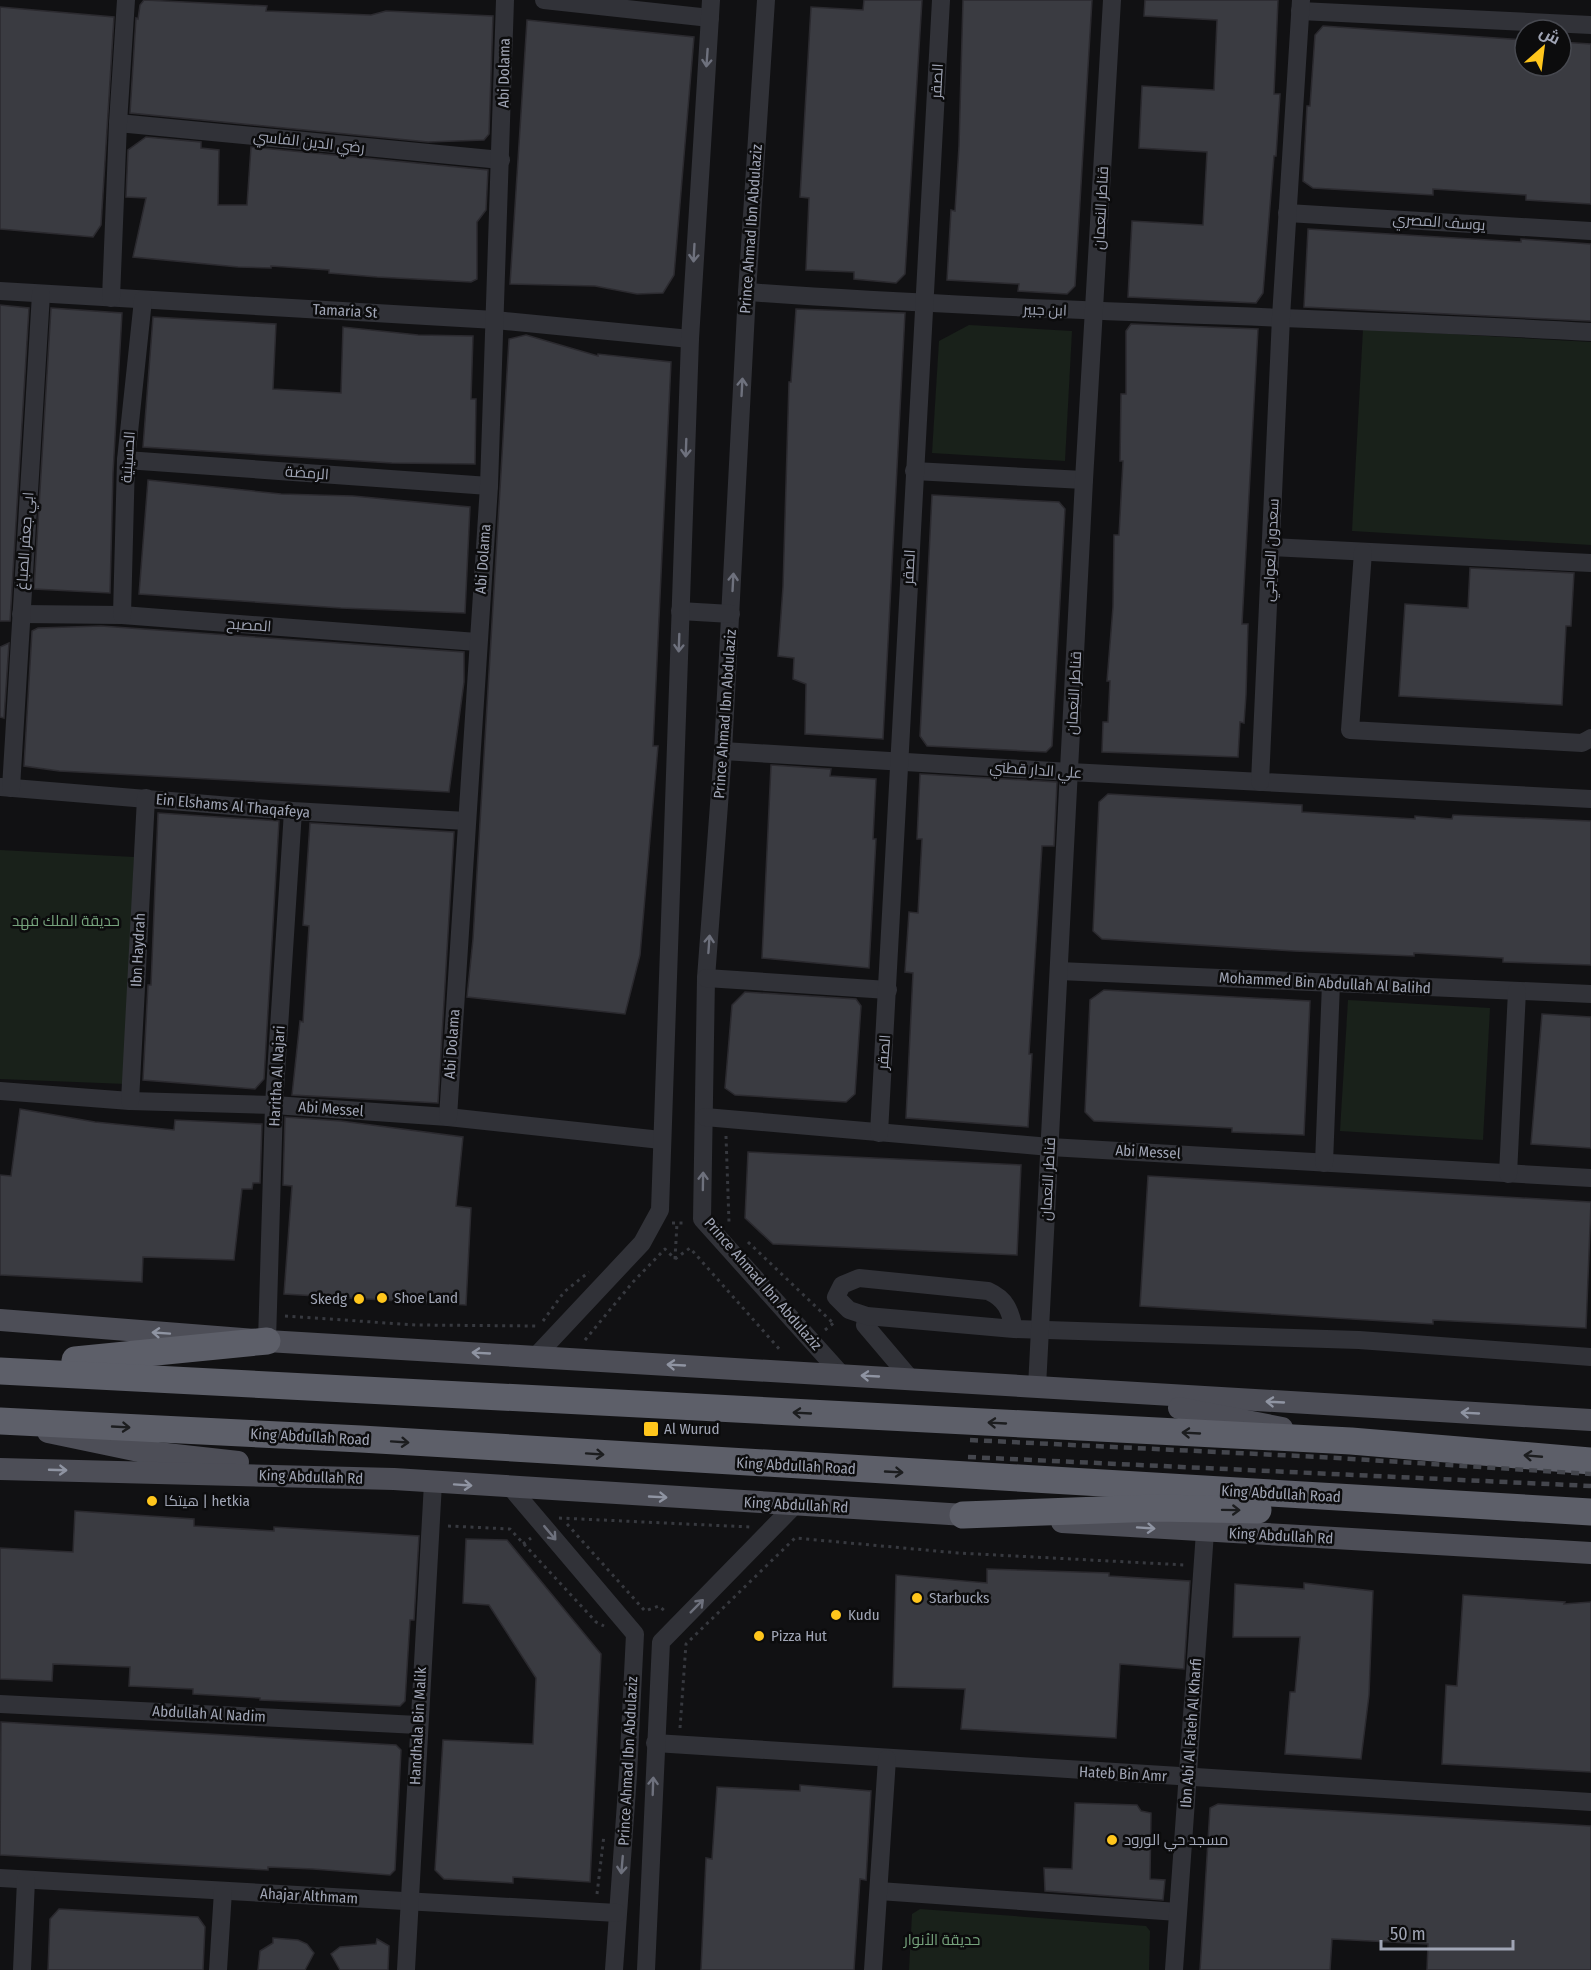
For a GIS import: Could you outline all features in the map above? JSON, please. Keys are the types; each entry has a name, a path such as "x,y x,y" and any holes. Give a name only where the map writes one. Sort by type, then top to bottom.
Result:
{"highway":[{"path":"0,1364 89,1360 268,1328"},
{"path":"0,1371 1351,1441 1591,1461"},
{"name":"King Abdullah Road","path":"0,1421 361,1439 1591,1512"},
{"path":"963,1515 1157,1508 1286,1511 1364,1499"}],"main road":[{"path":"0,1320 268,1328 536,1356 1591,1420"},
{"path":"1089,1391 1351,1441"},
{"path":"0,1421 139,1451 394,1479"},
{"name":"King Abdullah Rd","path":"0,1469 394,1479 512,1489 963,1515 1205,1532 1591,1553"}],"street":[{"path":"111,298 117,123 126,0"},
{"name":"Abi Dolama","path":"448,1117 477,642 489,486 506,0"},
{"path":"536,1356 642,1244 660,1210 690,339 710,9 544,0"},
{"name":"Prince Ahmad Ibn Abdulaziz","path":"766,0 747,292 723,751 706,978 702,1219 842,1375"},
{"name":"الصقر","path":"879,1133 941,0"},
{"name":"قناطر النعمان","path":"1037,1387 1084,480 1112,0"},
{"path":"1301,6 1591,25"},
{"name":"سعدون العواجي","path":"1260,782 1281,317 1301,6"},
{"name":"رضي الدين الفاسي","path":"117,123 501,160"},
{"name":"يوسف المصري","path":"1287,213 1591,231"},
{"name":"Tamaria St","path":"0,291 495,320 690,339"},
{"name":"ابن جبير","path":"747,292 925,304 1095,312 1344,318 1591,332"},
{"name":"ابي جعفر الصباغ","path":"6,787 21,614 40,294"},
{"name":"الحسينية","path":"122,615 126,460 143,300"},
{"name":"الرمضة","path":"126,460 489,486"},
{"path":"914,471 1084,480"},
{"path":"1271,547 1591,563"},
{"path":"1363,552 1350,730 1582,743 1591,738"},
{"path":"680,611 731,614"},
{"name":"المصبح","path":"21,614 122,615 477,642"},
{"name":"علي الدار قطني","path":"723,751 1070,772 1591,799"},
{"name":"Ein Elshams Al Thaqafeya","path":"6,787 293,811 466,821"},
{"name":"Ibn Haydrah","path":"130,1101 146,798"},
{"name":"Haritha Al Najari","path":"268,1328 274,1105 293,811"},
{"name":"Mohammed Bin Abdullah Al Balihd","path":"1059,971 1591,994"},
{"path":"706,978 888,990"},
{"path":"1324,1163 1331,983"},
{"path":"1508,1174 1517,992"},
{"name":"Abi Messel","path":"0,1091 130,1101 274,1105 448,1117 661,1140"},
{"name":"Abi Messel","path":"705,1117 1050,1146 1591,1178"},
{"path":"1014,1329 1006,1303 1000,1296 988,1291 859,1278 847,1281 838,1291 838,1301 849,1310 867,1316 1014,1329 1359,1340 1591,1357"},
{"path":"867,1316 865,1324 910,1378"},
{"name":"Handhala Bin Malik","path":"406,1970 433,1483"},
{"name":"Prince Ahmad Ibn Abdulaziz","path":"512,1489 635,1634 628,1785 614,1970"},
{"name":"Prince Ahmad Ibn Abdulaziz","path":"646,1970 661,1642 795,1505"},
{"name":"Ibn Abi Al Fateh Al Kharfi","path":"1174,1970 1205,1532"},
{"name":"Abdullah Al Nadim","path":"0,1704 418,1725"},
{"name":"Hateb Bin Amr","path":"655,1743 1591,1802"},
{"path":"873,1970 887,1759"},
{"name":"Ahajar Althmam","path":"0,1878 617,1913"},
{"path":"22,1970 26,1880"},
{"path":"219,1970 223,1891"},
{"path":"879,1892 1178,1912"}],"path":[{"path":"653,1223 729,1223 725,1119"},
{"path":"675,1259 677,1223"},
{"path":"745,1238 833,1323"},
{"path":"675,1259 690,1248 784,1355"},
{"path":"585,1340 633,1282 665,1249 675,1259"},
{"path":"268,1328 416,1324 537,1328 564,1292 596,1266"},
{"path":"672,1617 659,1606 645,1611 561,1517 756,1527 749,1535"},
{"path":"430,1524 510,1529 596,1622 606,1628"},
{"path":"678,1744 686,1644 795,1538 958,1553 1203,1566"}],"green space":[{"path":"969,325 1072,331 1065,461 932,453 939,341"},
{"path":"1363,329 1591,342 1591,545 1352,531"},
{"name":"حديقة الملك فهد","path":"0,850 134,857 126,1084 0,1079"},
{"path":"1348,1000 1490,1008 1483,1140 1340,1131"},
{"name":"حديقة الأنوار","path":"920,1909 1146,1926 1150,1931 1149,1970 909,1970 912,1914"}],"building":[{"path":"144,0 267,6 266,11 371,15 386,11 493,16 489,134 484,140 428,142 130,113 136,18 138,19 140,5"},
{"path":"864,0 922,0 905,274 896,283 854,279 854,272 806,270 809,198 800,197 811,7 863,10"},
{"path":"963,0 1092,0 1075,286 1067,294 1018,291 1019,284 947,280 951,210 955,211 959,146"},
{"path":"1145,0 1278,0 1274,94 1280,94 1276,156 1274,156 1263,293 1256,303 1128,297 1132,221 1203,225 1207,152 1139,148 1142,86 1214,90 1217,20 1144,16"},
{"path":"0,7 114,17 101,225 93,237 0,229"},
{"path":"527,20 694,37 674,275 663,293 637,294 595,286 510,284"},
{"path":"1323,26 1513,39 1513,78 1573,78 1573,43 1591,44 1591,204 1526,200 1526,195 1433,189 1433,195 1313,188 1303,181 1307,106 1310,106 1315,35"},
{"path":"146,137 201,142 201,148 219,150 218,205 247,205 251,147 488,170 486,210 477,222 477,279 471,282 377,277 329,273 329,270 271,266 271,268 238,267 133,257 146,198 126,197 128,150"},
{"path":"1308,229 1591,244 1591,321 1304,307"},
{"path":"0,305 29,308 10,621 0,621"},
{"path":"51,308 122,313 113,473 110,593 34,589"},
{"path":"796,309 905,313 883,739 805,734 806,684 793,679 794,658 778,656 783,587 789,382 791,382"},
{"path":"153,317 276,324 273,389 341,393 343,327 418,335 473,336 471,399 476,399 475,464 392,463 143,447"},
{"path":"1131,324 1258,329 1242,624 1248,624 1246,695 1244,723 1240,722 1238,757 1102,752 1103,722 1108,722 1110,681 1107,681 1113,607 1114,535 1119,535 1123,461 1120,461 1121,394 1126,394 1126,331"},
{"path":"526,335 598,356 598,354 671,362 653,746 658,746 640,955 625,1014 467,997 473,939 509,339"},
{"path":"148,480 281,494 353,496 470,507 465,613 341,608 139,594"},
{"path":"932,495 1059,502 1065,509 1052,746 1046,752 927,746 920,736"},
{"path":"1470,568 1574,573 1571,626 1566,626 1562,705 1399,696 1405,604 1468,608"},
{"path":"101,626 464,652 464,682 449,792 59,771 24,766 32,631 38,628"},
{"path":"9,643 4,718 0,717 0,647"},
{"path":"771,765 831,769 830,776 876,779 873,839 876,839 869,968 762,958"},
{"path":"920,774 1057,782 1054,846 1042,846 1029,1054 1032,1054 1028,1127 906,1118 913,973 905,972 909,912 918,913 922,839 917,839"},
{"path":"1108,794 1302,805 1302,812 1415,819 1415,816 1452,819 1453,815 1591,821 1591,965 1503,962 1503,958 1414,953 1414,956 1294,951 1102,939 1093,931 1099,802"},
{"path":"158,813 279,821 264,1079 255,1089 143,1080 148,985 151,985"},
{"path":"310,823 454,832 438,1103 292,1095 300,1021 303,1022 309,926 303,925"},
{"path":"1104,990 1310,1001 1304,1135 1232,1132 1232,1128 1094,1121 1085,1112 1090,1000"},
{"path":"745,992 856,999 861,1006 855,1094 846,1102 735,1095 725,1088 732,1005"},
{"path":"1542,1014 1591,1017 1591,1148 1531,1144"},
{"path":"20,1109 95,1122 174,1130 175,1120 262,1124 260,1183 253,1183 252,1189 242,1189 234,1260 143,1257 142,1282 0,1275 0,1175 11,1176"},
{"path":"285,1117 341,1121 463,1137 456,1206 471,1208 466,1305 284,1294 292,1186 283,1185"},
{"path":"748,1152 1021,1165 1017,1255 773,1244 745,1218"},
{"path":"1148,1176 1591,1202 1586,1328 1433,1320 1433,1324 1140,1306"},
{"path":"75,1511 194,1519 194,1526 274,1531 274,1527 419,1536 414,1620 410,1620 405,1701 400,1706 260,1700 260,1698 193,1694 193,1689 129,1686 130,1667 53,1664 52,1681 0,1679 0,1548 73,1552"},
{"path":"466,1539 507,1540 601,1654 590,1882 513,1877 513,1883 444,1879 435,1870 443,1740 533,1744 536,1678 489,1605 463,1603"},
{"path":"987,1569 1109,1573 1109,1576 1190,1581 1184,1669 1120,1664 1116,1738 961,1729 965,1689 893,1687 896,1575 987,1583"},
{"path":"1304,1583 1373,1591 1369,1695 1361,1759 1285,1754 1290,1692 1295,1692 1300,1637 1233,1637 1235,1584 1304,1589"},
{"path":"1463,1595 1565,1602 1564,1604 1591,1602 1591,1772 1442,1764 1446,1685 1457,1686"},
{"path":"1,1722 396,1745 401,1750 395,1870 390,1875 313,1869 268,1867 268,1870 0,1855"},
{"path":"800,1785 871,1791 866,1880 860,1879 854,1970 701,1970 706,1858 712,1859 717,1787 800,1791"},
{"name":"مسجد حي الورود","path":"1075,1803 1137,1805 1141,1811 1151,1813 1150,1879 1165,1880 1163,1900 1045,1891 1044,1868 1072,1869"},
{"path":"1218,1804 1591,1826 1591,1970 1427,1970 1428,1944 1332,1939 1330,1970 1200,1970 1210,1808"},
{"path":"59,1909 198,1917 205,1927 203,1970 48,1970 50,1919"},
{"path":"273,1938 298,1940 307,1944 314,1953 305,1970 258,1970 260,1951 273,1943"},
{"path":"377,1939 389,1946 388,1970 340,1970 331,1954 340,1947 376,1944"}],"railway":[{"path":"970,1440 1320,1457 1591,1474"},
{"path":"968,1457 1591,1486"}],"place":[{"name":"Shoe Land","path":"382,1298"},
{"name":"Skedg","path":"359,1299"},
{"name":"Al Wurud","path":"651,1429"},
{"name":"هيتكا | hetkia","path":"152,1501"},
{"name":"Starbucks","path":"917,1598"},
{"name":"Kudu","path":"836,1615"},
{"name":"Pizza Hut","path":"759,1636"},
{"name":"مسجد حي الورود","path":"1112,1840"}]}
